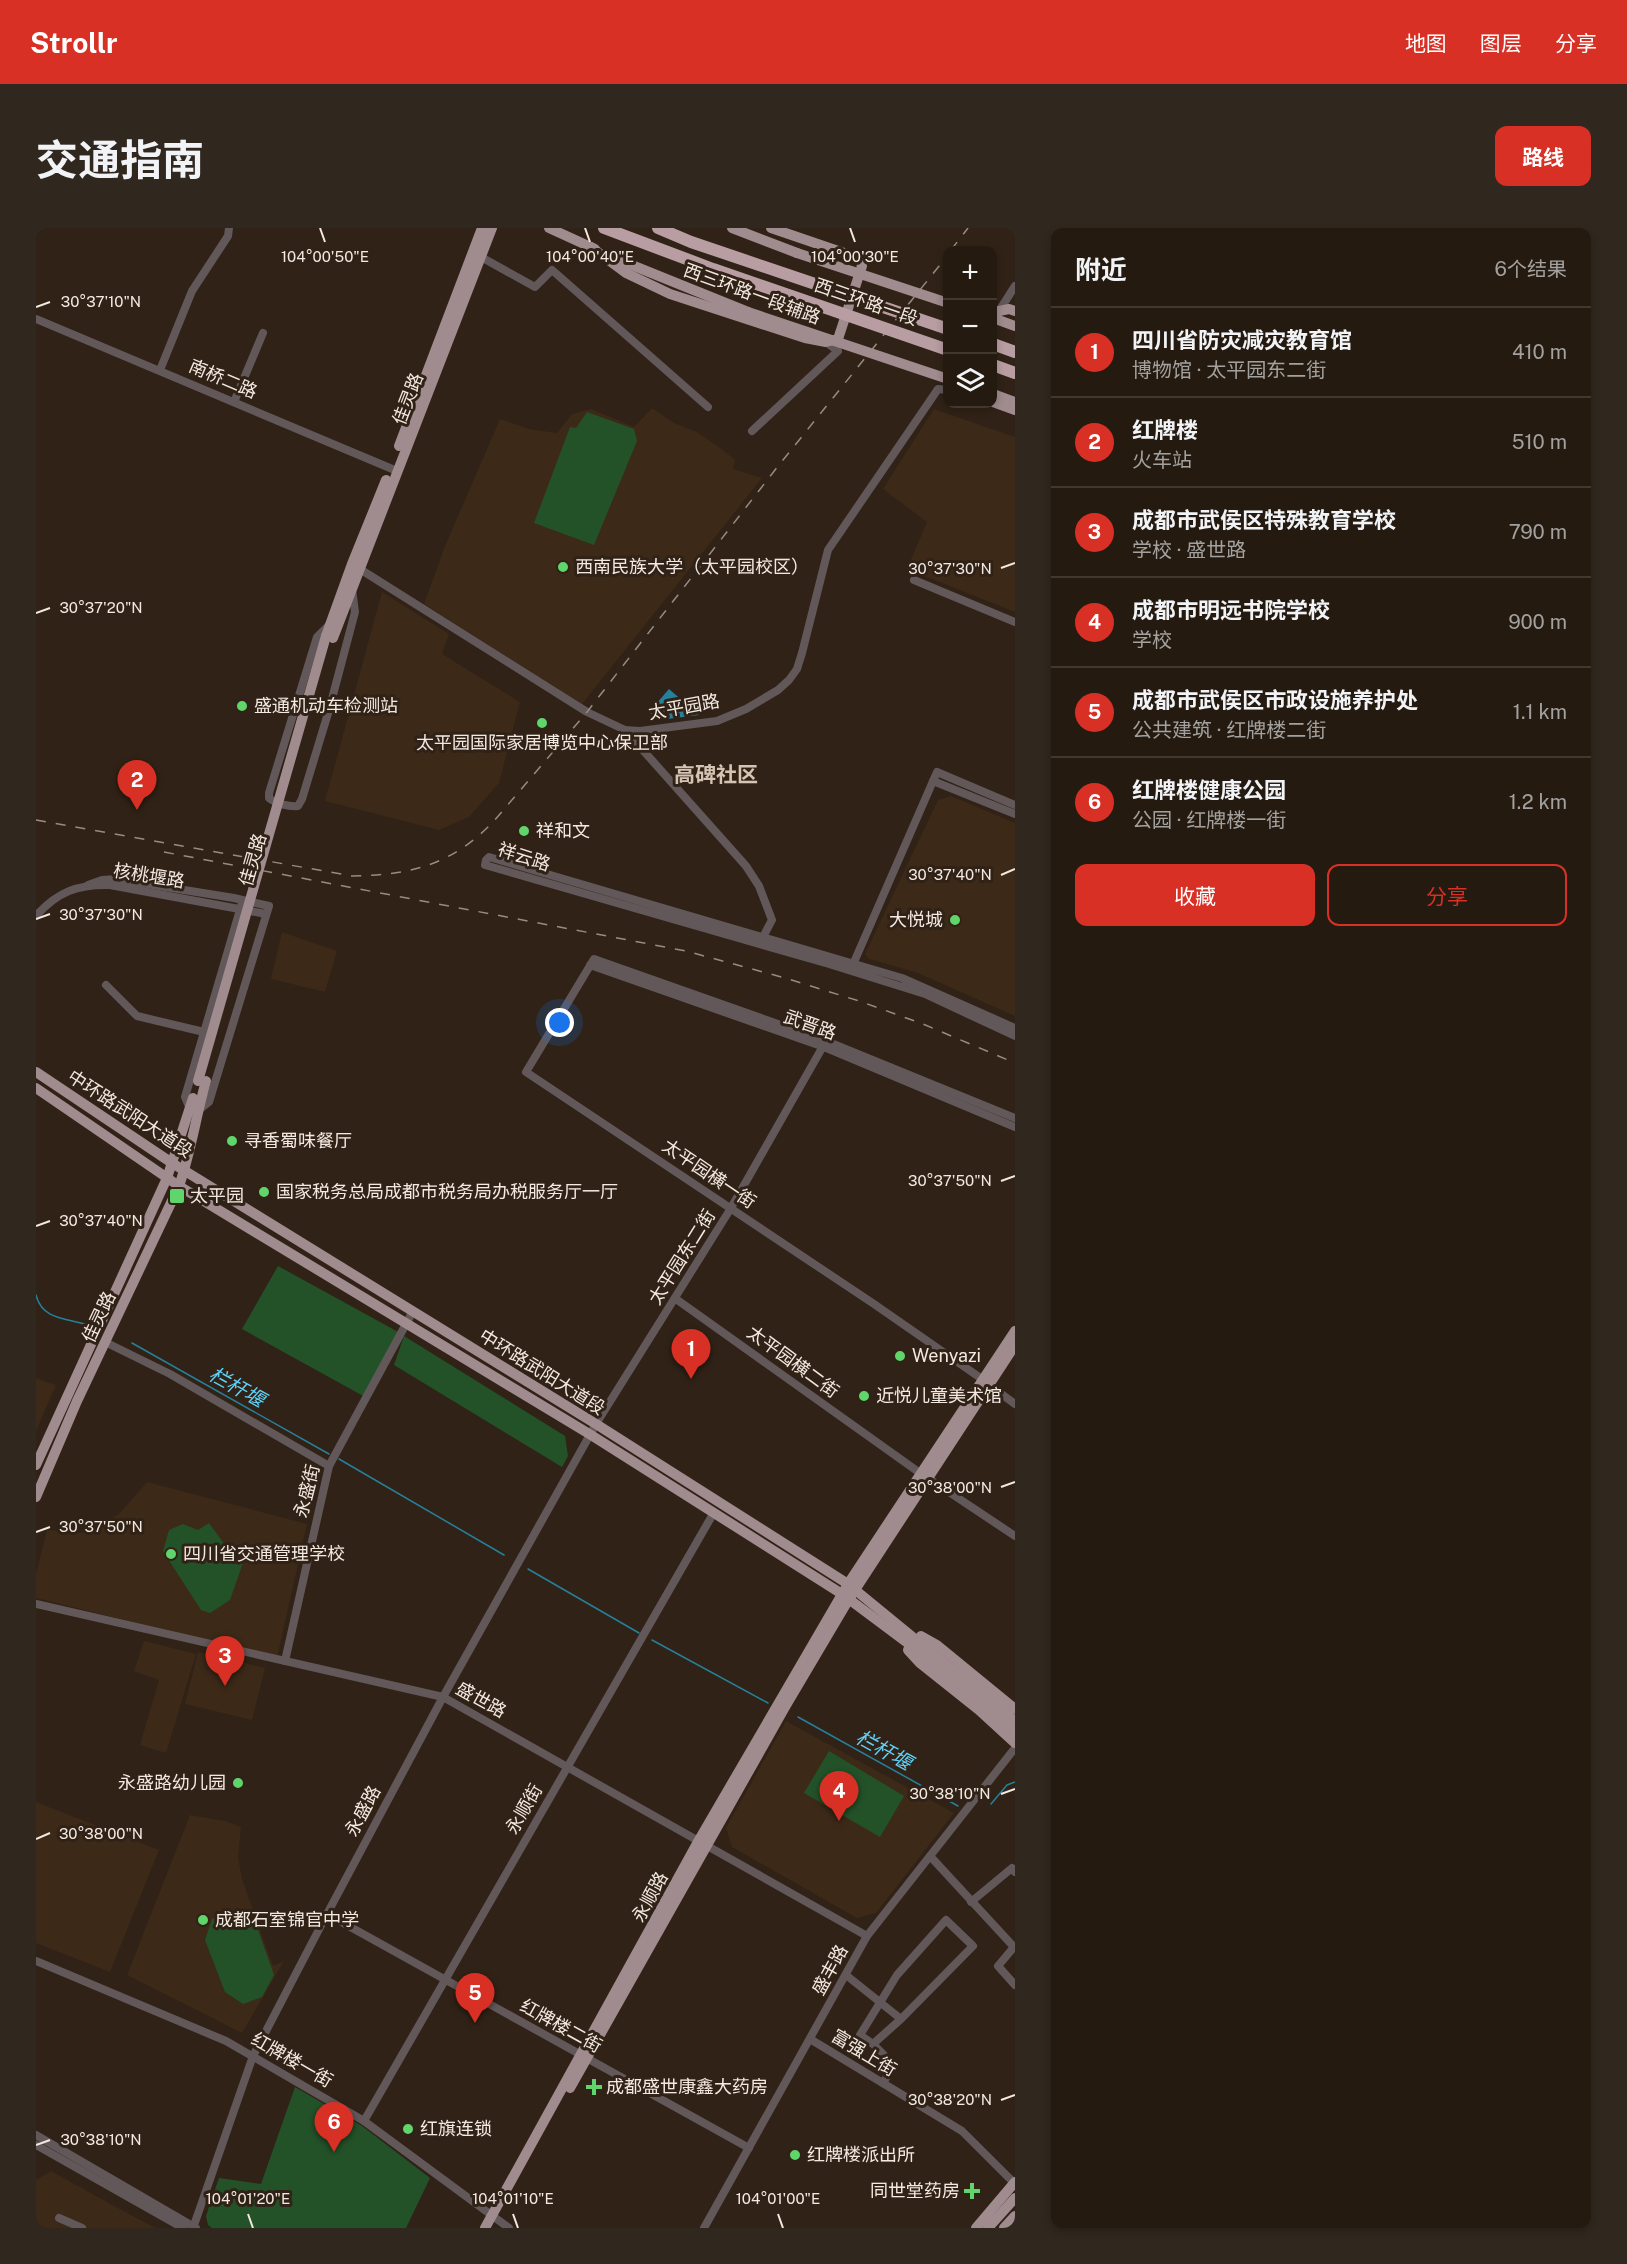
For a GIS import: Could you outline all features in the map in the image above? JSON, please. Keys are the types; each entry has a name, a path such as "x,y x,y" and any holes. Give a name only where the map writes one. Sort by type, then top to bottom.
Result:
{"highway":[{"name":"西三环路一段","path":"604,228 713,269 943,348"},
{"name":"西三环路一段","path":"658,228 712,249 943,327"},
{"path":"997,345 1015,352"},
{"path":"997,366 1015,373"}],"main road":[{"name":"佳灵路","path":"394,470 482,228"},
{"name":"佳灵路","path":"329,637 330,623 492,228"},
{"name":"西三环路一段辅路","path":"549,228 748,312 943,377"},
{"path":"732,228 943,301"},
{"path":"591,247 626,273 670,294 805,339 826,342 838,339 862,266 860,260 771,228"},
{"path":"997,316 1009,309 1015,311"},
{"path":"997,318 1015,326"},
{"path":"997,395 1015,402"},
{"path":"997,403 1015,410"},
{"name":"佳灵路","path":"36,1497 185,1170 194,1110 202,1081 329,637 352,586 355,566"},
{"name":"中环路武阳大道段","path":"36,1072 172,1163 596,1424 848,1592 1015,1721"},
{"name":"中环路武阳大道段","path":"36,1088 179,1186 591,1435 713,1514 848,1592"},
{"name":"佳灵路","path":"36,1465 167,1178 194,1110"},
{"path":"985,1382 1015,1331"},
{"path":"985,1382 1015,1345"},
{"name":"永顺路","path":"485,2228 494,2221 703,1843 848,1592 985,1382"},
{"path":"896,1629 937,1645 1015,1709"},
{"path":"896,1629 920,1662 1015,1743"},
{"name":"中环路武阳大道段","path":"928,1654 1015,1732"},
{"path":"976,2228 1015,2182"},
{"path":"987,2228 1015,2198"},
{"path":"1004,2228 1015,2216"},
{"path":"1010,2228 1015,2223"}],"street":[{"path":"160,370 192,291 228,236 229,228"},
{"path":"481,258 535,286 552,270 708,407"},
{"path":"997,314 1015,286"},
{"name":"南桥二路","path":"36,319 394,470"},
{"path":"234,402 263,333"},
{"path":"752,431 838,351 826,342"},
{"name":"太平园路","path":"355,566 587,712 625,730 640,731 717,721 746,709 778,690 797,669 828,550 938,388 943,389"},
{"path":"914,580 1015,622"},
{"path":"330,623 317,637 269,793 269,798 273,801 293,807 298,806 302,800 329,710 355,612 352,586"},
{"path":"625,730 746,866 759,886 772,920 763,937"},
{"path":"852,967 937,772 1015,805"},
{"path":"933,781 1015,814"},
{"name":"祥云路","path":"1015,1028 902,978 852,967 485,865 486,860 489,857 763,937 852,967 925,994 1015,1036"},
{"name":"核桃堰路","path":"36,916 60,895 88,885 110,885 269,906 209,1102 194,1110"},
{"path":"194,1110 185,1097 242,904"},
{"name":"武晋路","path":"592,962 825,1044 1015,1118"},
{"name":"太平园横一街","path":"592,962 526,1072 864,1297 1015,1404"},
{"path":"106,985 137,1016 204,1032"},
{"name":"武晋路","path":"825,1044 1015,1126"},
{"name":"太平园东二街","path":"596,1424 731,1208 825,1044"},
{"name":"太平园横二街","path":"676,1299 924,1476 1015,1536"},
{"name":"永盛街","path":"285,1661 329,1466 413,1311"},
{"path":"105,1342 170,1374 329,1466"},
{"name":"永盛路","path":"194,2227 253,2056 443,1697 596,1424"},
{"name":"永顺街","path":"364,2121 713,1514"},
{"name":"盛世路","path":"36,1604 443,1697 867,1936"},
{"name":"盛丰路","path":"704,2228 867,1936 1015,1748"},
{"path":"930,1856 1014,1947 998,1965 1015,1985"},
{"path":"971,1902 1012,1868 1015,1872"},
{"name":"红牌楼二街","path":"327,1914 749,2148"},
{"path":"873,2044 902,2019 974,1946 946,1920 897,1975 860,2036 873,2044 894,2066 883,2084"},
{"name":"红牌楼一街","path":"36,1961 226,2041 253,2056 364,2121 494,2221 509,2228"},
{"path":"846,1975 902,2019"},
{"name":"富强上街","path":"810,2039 962,2131 1015,2182"},
{"path":"36,2135 194,2227"},
{"path":"36,2145 183,2228"},
{"path":"59,2218 82,2228"}],"shaded area":[{"name":"西南民族大学（太平园校区）","path":"652,408 674,423 697,432 723,450 735,460 733,469 762,478 582,704 424,604 445,546 500,419 529,429 557,433 572,414 591,409 634,427"},
{"path":"934,409 1015,437 1015,612 907,569 927,522 883,489"},
{"path":"382,592 449,634 442,654 520,702 499,783 469,817 439,830 325,801"},
{"name":"大悦城","path":"951,796 1015,823 1015,1016 918,973 869,959 865,954 938,800"},
{"path":"282,932 337,951 325,992 271,979"},
{"path":"36,1378 56,1385 36,1431"},
{"name":"四川省交通管理学校","path":"147,1482 307,1524 277,1658 36,1598 36,1574 47,1530 82,1533 119,1514"},
{"path":"144,1641 196,1654 166,1753 140,1745 159,1680 134,1671"},
{"path":"198,1652 265,1668 252,1720 185,1704"},
{"path":"786,1721 954,1813 876,1913 857,1918 732,1847 726,1828"},
{"path":"36,1802 159,1850 110,1972 36,1943"},
{"name":"成都石室锦官中学","path":"190,1815 225,1821 241,1827 238,1857 242,1879 273,1966 284,1961 242,2033 127,1975"},
{"path":"51,2171 156,2228 36,2228 36,2180"}],"green space":[{"path":"587,412 634,429 637,441 594,545 534,523 570,427 576,428"},
{"path":"278,1266 400,1333 365,1397 242,1329"},
{"path":"404,1336 565,1436 568,1456 562,1467 394,1365"},
{"path":"209,1523 236,1560 245,1557 230,1600 210,1613 201,1610 163,1551 169,1530 183,1524 198,1530"},
{"path":"829,1751 904,1796 880,1837 804,1793"},
{"path":"237,1910 256,1924 274,1975 262,1997 243,2004 225,1992 205,1940 212,1919"},
{"path":"295,2087 362,2126 430,2178 406,2228 212,2228 208,2225 206,2216 219,2178 261,2184"}],"water":[{"path":"669,689 699,715 659,720 649,712"}],"waterway":[{"name":"栏杆堰","path":"36,1295 43,1309 49,1313 62,1319 85,1324"},
{"name":"栏杆堰","path":"132,1343 329,1454"},
{"name":"栏杆堰","path":"339,1459 504,1555"},
{"name":"栏杆堰","path":"528,1569 639,1633"},
{"name":"栏杆堰","path":"652,1640 768,1703"},
{"name":"栏杆堰","path":"798,1717 958,1806"},
{"name":"栏杆堰","path":"991,1804 1007,1785 1015,1782"}],"railway":[{"path":"954,246 968,228"},
{"path":"36,820 352,876 412,870 429,865 462,848 494,821 587,712 775,470 943,261"},
{"path":"164,852 686,951 859,1001 923,1024 1015,1063"}],"place":[{"name":"西南民族大学（太平园校区）","path":"563,567"},
{"name":"盛通机动车检测站","path":"242,706"},
{"name":"太平园国际家居博览中心保卫部","path":"542,723"},
{"name":"红牌楼","path":"137,810"},
{"name":"祥和文","path":"524,831"},
{"name":"大悦城","path":"955,920"},
{"name":"寻香蜀味餐厅","path":"232,1141"},
{"name":"国家税务总局成都市税务局办税服务厅一厅","path":"264,1192"},
{"name":"太平园","path":"177,1196"},
{"name":"Wenyazi","path":"900,1356"},
{"name":"四川省防灾减灾教育馆","path":"691,1379"},
{"name":"近悦儿童美术馆","path":"864,1396"},
{"name":"四川省交通管理学校","path":"171,1554"},
{"name":"成都市武侯区特殊教育学校","path":"225,1686"},
{"name":"永盛路幼儿园","path":"238,1783"},
{"name":"成都市明远书院学校","path":"839,1821"},
{"name":"成都石室锦官中学","path":"203,1920"},
{"name":"成都市武侯区市政设施养护处","path":"475,2023"},
{"name":"成都盛世康鑫大药房","path":"594,2087"},
{"name":"红旗连锁","path":"408,2129"},
{"name":"红牌楼健康公园","path":"334,2152"},
{"name":"红牌楼派出所","path":"795,2155"},
{"name":"同世堂药房","path":"972,2191"}],"district":[{"name":"高碑社区","path":"716,775"}]}
